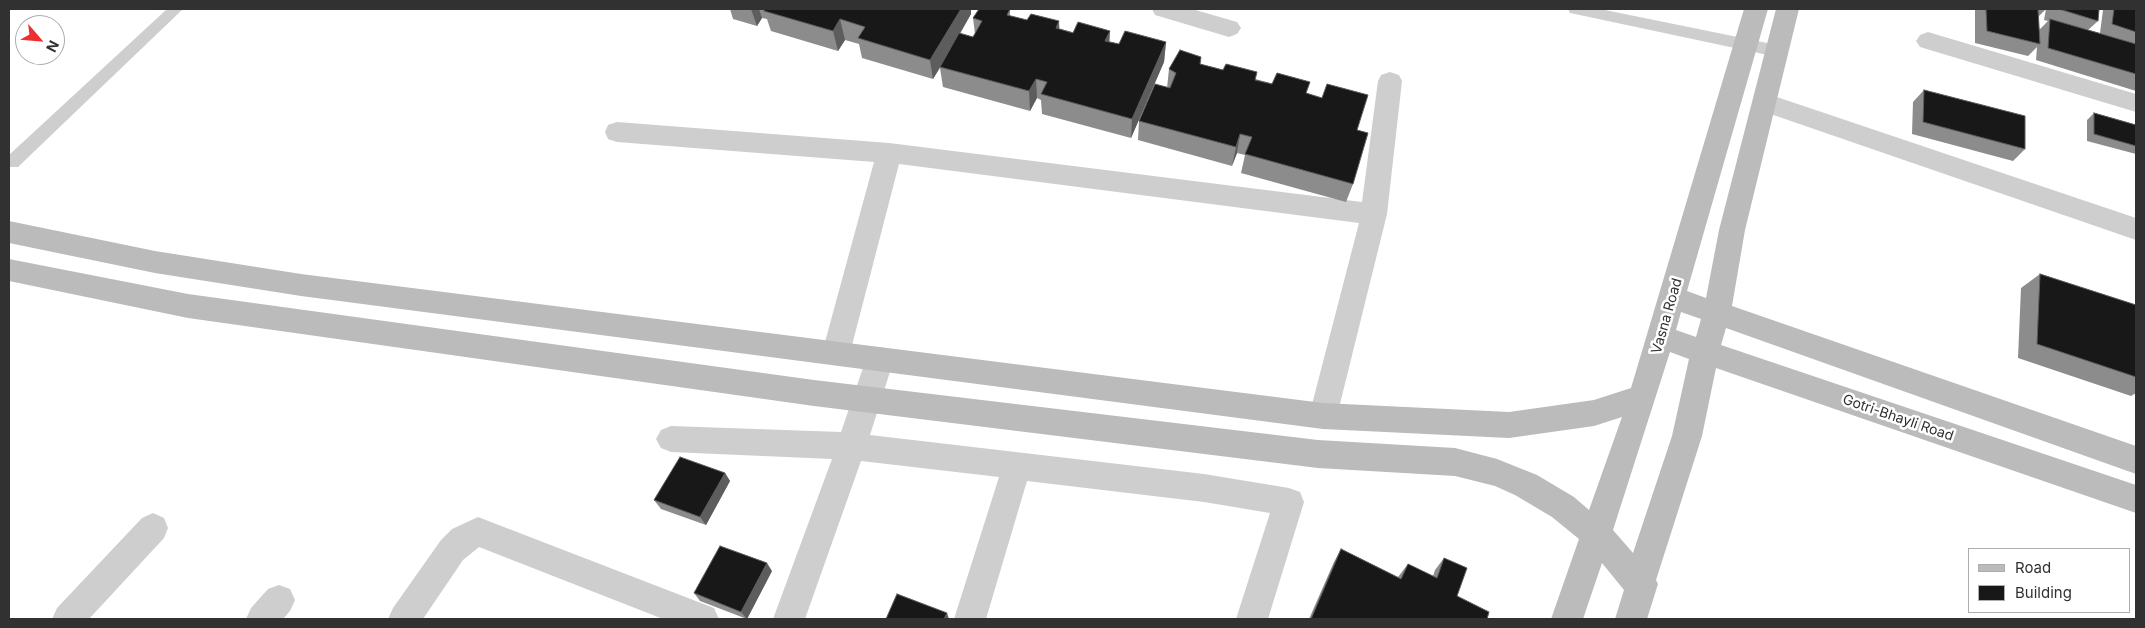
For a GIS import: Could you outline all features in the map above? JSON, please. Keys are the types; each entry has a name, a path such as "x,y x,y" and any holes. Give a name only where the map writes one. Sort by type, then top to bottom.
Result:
{"street":[{"path":"1163,9 1230,28"},
{"name":"Vasna Road","path":"1567,619 1643,397 1756,9"},
{"path":"1639,583 1687,436 1705,352 1717,312 1732,230 1788,9"},
{"path":"1928,41 2136,103"},
{"path":"1323,416 1374,214 1390,81"},
{"path":"1764,102 2136,229"},
{"path":"617,132 889,153 1374,214"},
{"path":"836,353 889,153"},
{"path":"9,232 155,262 301,285 1323,416 1509,424 1594,412 1643,397"},
{"path":"9,270 188,306 868,399 1318,454 1455,462 1497,473 1526,485 1563,507 1596,534 1639,583 1642,584 1632,619"},
{"path":"1672,297 2136,460"},
{"name":"Gotri-Bhayli Road","path":"1660,337 2136,500"},
{"path":"789,619 868,399 880,359"},
{"path":"671,439 850,446 1204,488 1289,502 1252,619"},
{"path":"970,619 1017,466"},
{"path":"68,619 154,528"},
{"path":"404,619 452,550 463,539 478,532 703,619"}],"lane":[{"path":"12,162 176,9"},
{"path":"1575,9 1777,51"}],"building":[{"path":"765,9 961,9 930,60 858,38 865,27 840,19 833,31 764,11"},
{"path":"979,9 1010,9 1007,15 1027,20 1031,14 1059,21 1056,28 1073,33 1078,22 1110,31 1105,41 1119,44 1125,31 1166,42 1132,119 1041,94 1047,82 1036,79 1029,91 940,67 959,33 973,37 982,21 973,18"},
{"path":"1986,9 2038,9 2040,44 1987,31"},
{"path":"2059,9 2099,9 2098,21"},
{"path":"2114,9 2136,9 2136,32 2112,24"},
{"path":"2050,19 2136,44 2136,74 2048,48"},
{"path":"1180,50 1201,57 1200,64 1223,70 1226,64 1257,72 1255,80 1272,84 1277,73 1310,82 1306,93 1322,98 1327,84 1368,95 1357,130 1368,133 1353,184 1245,154 1252,137 1240,134 1236,147 1139,121 1155,84 1170,88 1176,73 1169,69"},
{"path":"1924,90 2025,116 2025,149 1923,122"},
{"path":"2094,113 2136,125 2136,146 2094,134"},
{"path":"2040,274 2136,305 2136,377 2037,344"},
{"path":"680,457 725,473 700,517 654,500"},
{"path":"720,546 767,563 741,612 694,593"},
{"path":"1341,549 1401,579 1408,564 1437,578 1444,558 1467,568 1457,596 1489,612 1487,619 1311,619"},
{"path":"897,594 947,613 944,619 886,619"}]}
